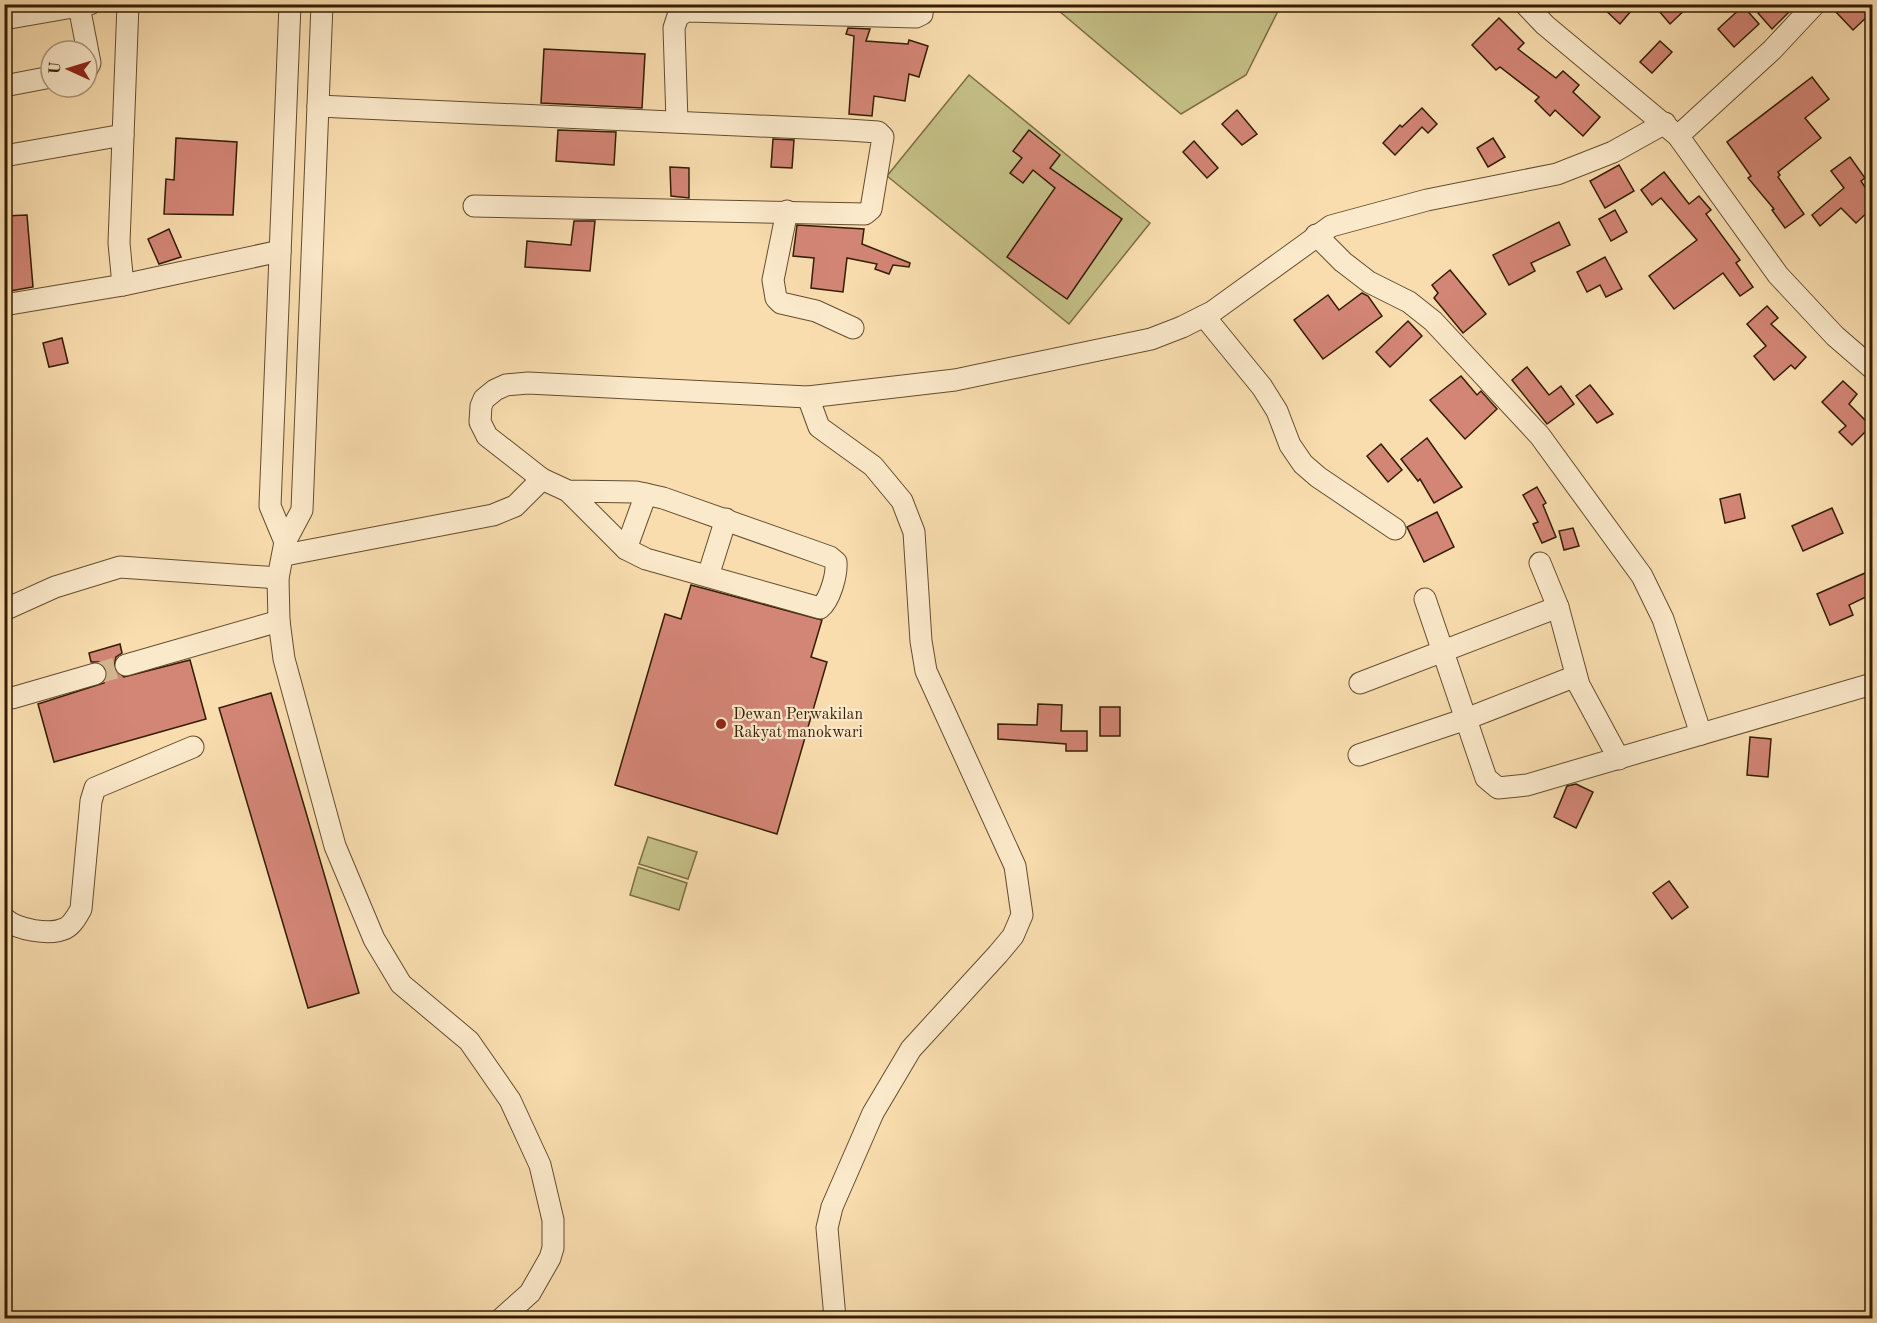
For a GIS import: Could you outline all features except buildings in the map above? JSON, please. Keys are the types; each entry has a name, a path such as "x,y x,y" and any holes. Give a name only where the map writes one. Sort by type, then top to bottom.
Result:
{"street":[{"path":"123,285 119,243 128,4"},
{"path":"285,548 270,506 290,4"},
{"path":"322,4 302,510 285,548 278,578 279,621 284,659 335,846 375,939 401,984 453,1026 484,1060 510,1100 540,1165 553,1221 553,1248 550,1258 530,1293 502,1318"},
{"path":"676,121 674,28 678,16 687,11 916,17 922,14 923,4"},
{"path":"1525,4 1545,24 1672,129 1778,275 1835,336 1872,368"},
{"path":"568,491 646,494 726,519 830,557 836,562 835,576 824,603 818,609 646,559 626,549 568,491 542,478 500,447 483,428 481,406 495,390 528,383 808,397 955,380 1151,339 1204,316 1316,235 1341,222 1385,210 1568,171 1672,129 1772,50 1815,4"},
{"path":"4,19 85,5 88,39"},
{"path":"4,86 39,79"},
{"path":"318,106 676,121 848,130 881,134 869,213 474,206"},
{"path":"4,156 123,135"},
{"path":"787,211 772,280 776,298 781,303 825,315 853,328"},
{"path":"1316,235 1343,262 1369,282 1409,302 1433,321 1540,436 1642,576 1664,619 1701,734"},
{"path":"4,304 123,285 280,251"},
{"path":"1204,316 1262,387 1276,411 1290,445 1303,464 1318,477 1395,530"},
{"path":"808,397 819,427 873,466 902,501 910,516 914,532 921,641 926,671 1015,866 1022,915 1013,936 911,1049 873,1113 832,1207 827,1228 835,1318"},
{"path":"285,548 493,515 515,506 542,478"},
{"path":"626,549 646,494"},
{"path":"708,576 726,519"},
{"path":"1540,563 1558,607 1576,676 1619,759"},
{"path":"4,610 55,587 120,567 278,578"},
{"path":"1425,599 1486,778 1498,788 1527,785 1872,684"},
{"path":"1360,682 1558,607"},
{"path":"126,665 279,621"},
{"path":"12,698 95,674"},
{"path":"1359,755 1466,719 1576,676"},
{"path":"4,918 9,923 27,929 51,931 64,929 73,922 81,909 91,801 95,788 193,747"}],"shaded area":[{"path":"1281,4 1246,75 1181,114 1052,5"},
{"path":"969,75 1150,223 1069,324 887,176"},
{"path":"648,837 697,852 688,879 639,864"},
{"path":"638,867 687,883 679,910 630,895"}],"tunnel":[{"path":"95,674 126,665"}],"place":[{"name":"Dewan Perwakilan Rakyat manokwari","path":"721,724"}]}
